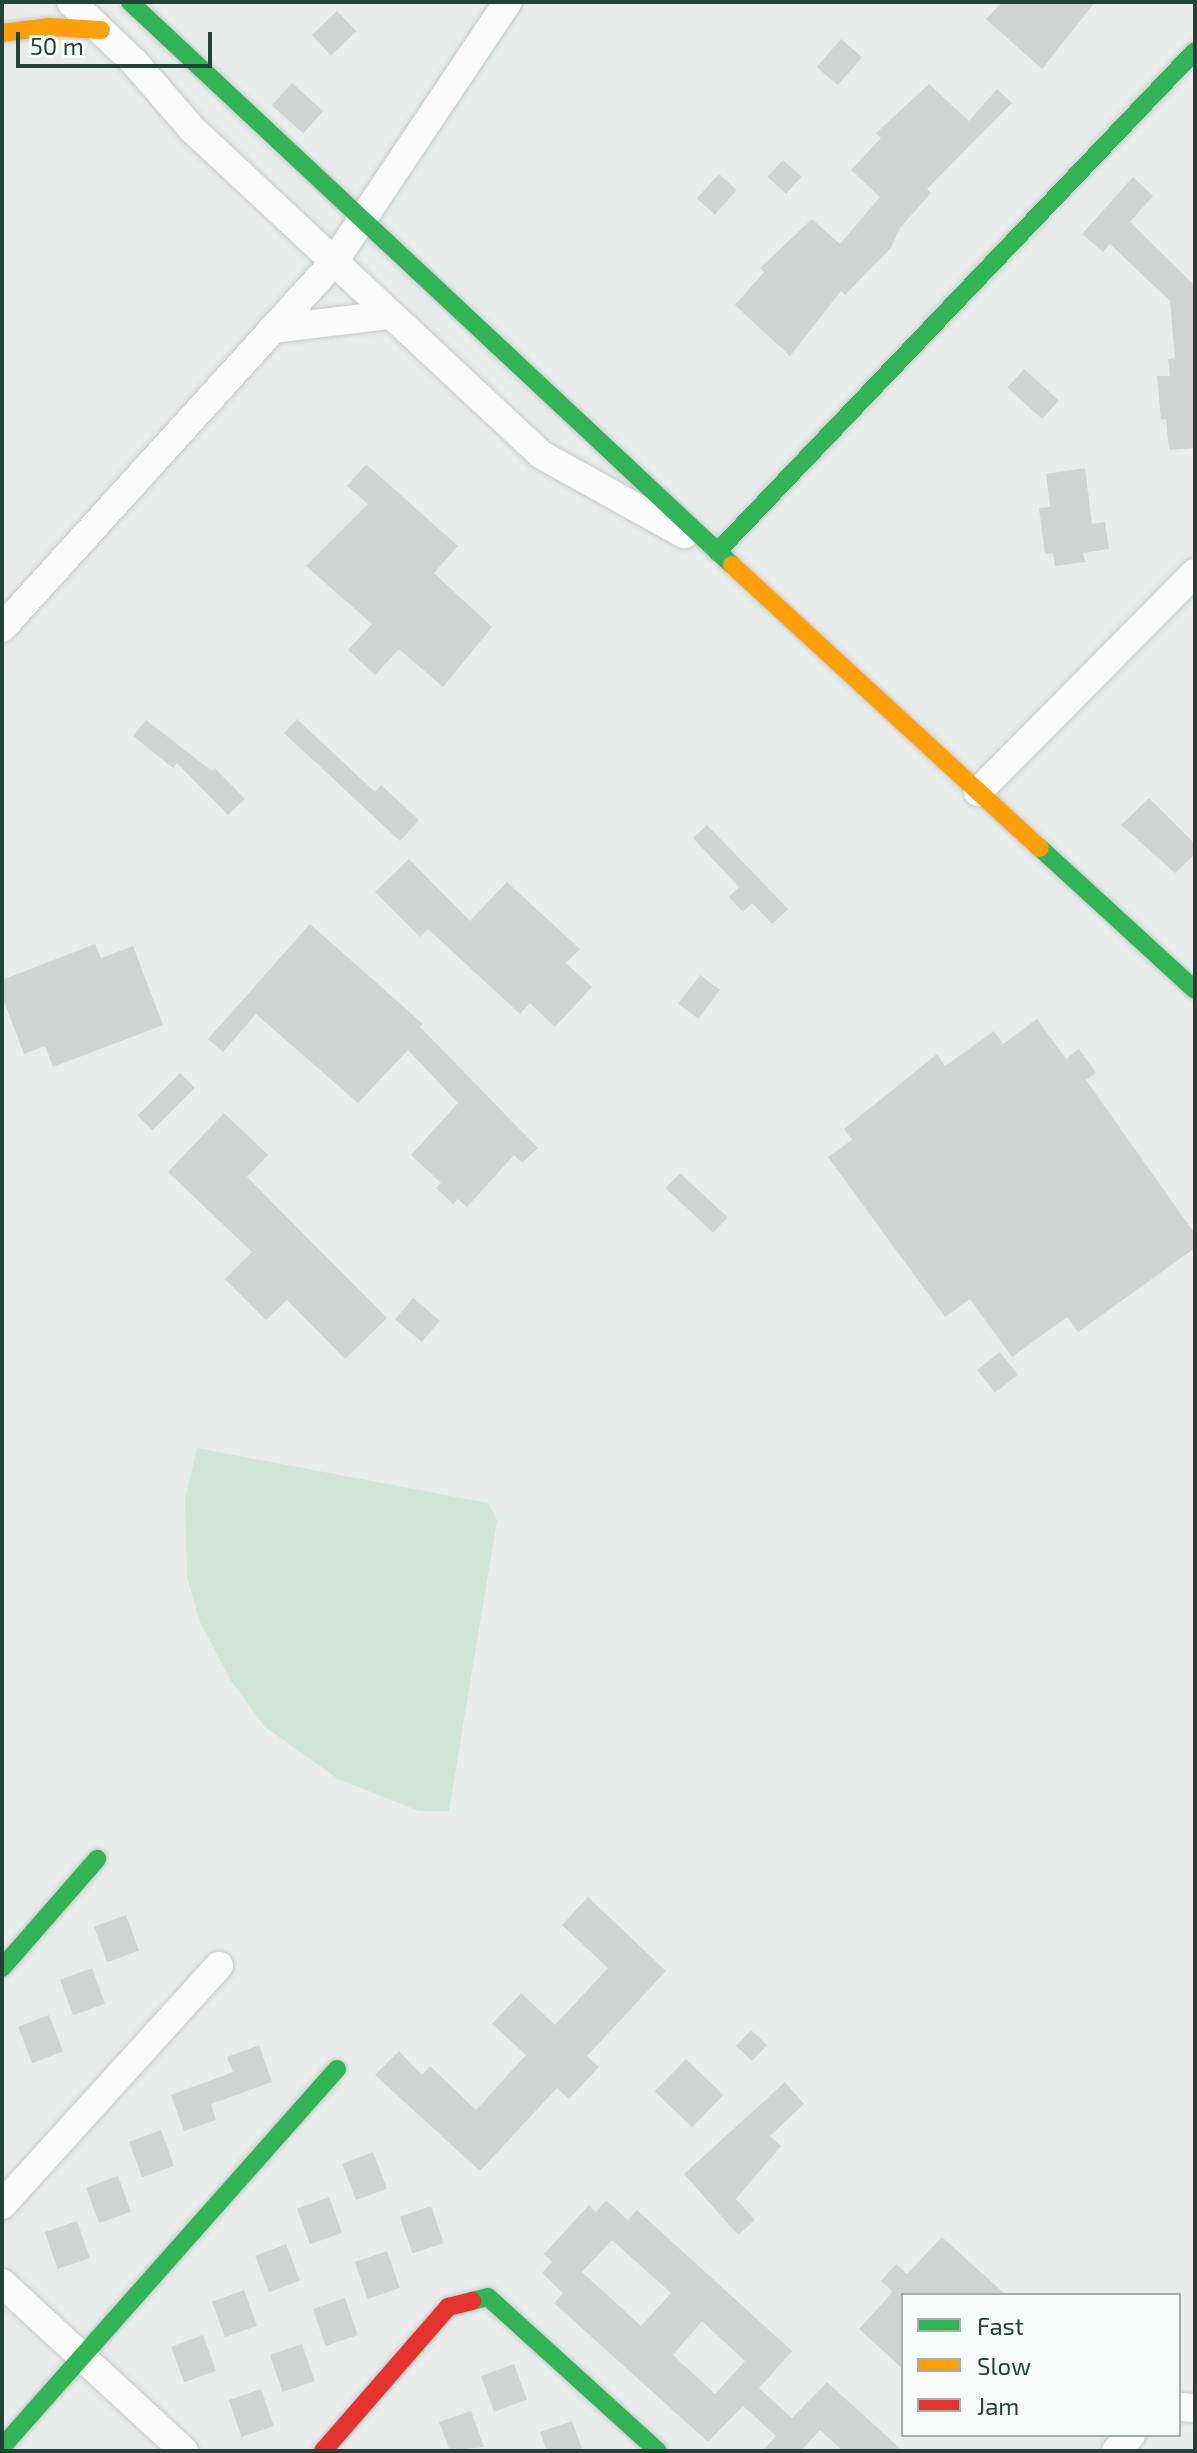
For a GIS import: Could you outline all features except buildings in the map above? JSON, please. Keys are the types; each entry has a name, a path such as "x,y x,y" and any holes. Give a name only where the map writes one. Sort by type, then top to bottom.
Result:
{"street":[{"path":"71,2 135,63 192,129 540,454 717,552"},
{"path":"130,2 717,552 1195,990"},
{"path":"2,628 333,263 508,2"},
{"path":"2,33 48,27 101,30"},
{"path":"135,63 161,31"},
{"path":"717,552 1195,51"},
{"path":"272,329 390,315"},
{"path":"978,792 1195,573"},
{"path":"2,1968 97,1859"},
{"path":"2,2205 219,1966"},
{"path":"2,2447 337,2069"},
{"path":"2,2283 184,2451"},
{"path":"323,2451 448,2307 488,2297 655,2450"}],"green space":[{"path":"197,1448 488,1503 497,1520 449,1811 419,1811 338,1779 265,1727 231,1681 199,1620 187,1577 185,1498"}],"traffic: fast":[{"path":"130,2 732,565"},
{"path":"717,552 1195,51"},
{"path":"1040,848 1195,990"},
{"path":"2,1968 97,1859"},
{"path":"2,2447 337,2069"},
{"path":"472,2301 488,2297 658,2451"}],"traffic: slow":[{"path":"2,33 48,27 101,30"},
{"path":"732,565 1040,848"}],"traffic: jam":[{"path":"323,2451 448,2307 472,2301"}]}
